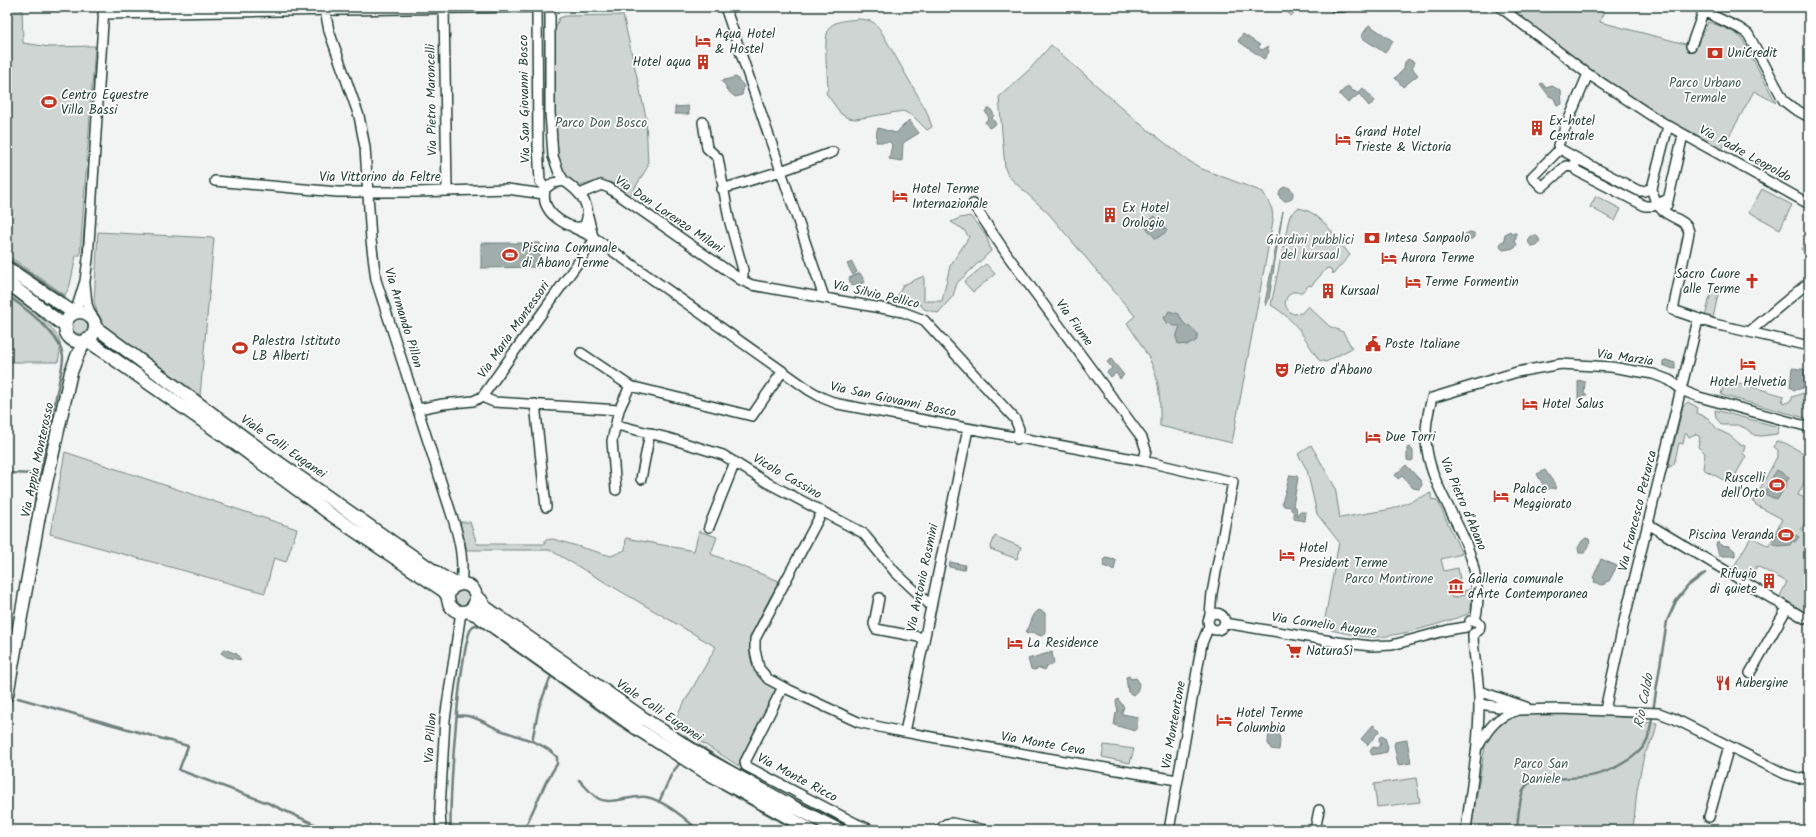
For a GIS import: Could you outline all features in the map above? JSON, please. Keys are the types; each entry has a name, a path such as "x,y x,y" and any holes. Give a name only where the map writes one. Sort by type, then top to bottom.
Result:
{"main road":[{"name":"Viale Colli Euganei","path":"7,268 74,313 84,312 94,322 272,458 438,574 459,585 469,586 475,593 476,598 481,600 484,606 679,742 748,783 839,830"},
{"name":"Viale Colli Euganei","path":"7,282 78,341 87,340 240,447 333,516 444,592 448,597 450,605 457,611 464,611 477,616 639,730 702,770 811,830"},
{"path":"68,332 68,319 74,313"},
{"path":"87,340 93,334 94,322"},
{"name":"Via Appia Monterosso","path":"68,332 72,353 71,372"},
{"name":"Via Appia Monterosso","path":"7,696 40,510 71,372 78,354 87,340"},
{"path":"448,597 451,590 459,585"},
{"path":"464,611 473,606 476,598"}],"street":[{"path":"74,313 85,281 88,259 104,10 325,10 534,7"},
{"name":"Via San Giovanni Bosco","path":"537,7 538,146 540,181 545,192 547,208 554,216 594,238 782,372 823,398 838,404 1144,461 1233,482"},
{"name":"Via San Giovanni Bosco","path":"550,7 550,112 553,156 559,173 564,181 580,194 588,214 594,238"},
{"name":"Via Silvio Pellico","path":"724,7 824,297 903,312 924,320 1014,419 1019,429 1018,438"},
{"path":"1335,7 1344,7"},
{"name":"Via Padre Leopoldo","path":"1500,7 1588,74 1668,126 1809,204"},
{"name":"Via Pietro Maroncelli","path":"444,9 448,190"},
{"path":"1691,46 1704,9 1739,28 1748,34 1784,101 1809,117"},
{"name":"Via Armando Pillon","path":"325,10 329,31 359,116 366,147 371,240 376,280 459,538 463,568 459,585"},
{"path":"1588,74 1559,142 1560,149 1577,164 1639,191 1652,188"},
{"name":"Via Don Lorenzo Milani","path":"704,122 707,148 718,158 722,189 742,270 743,276 741,280"},
{"path":"1668,126 1652,188 1656,205 1664,213 1682,221 1687,226 1689,233 1673,310 1698,320 1809,346"},
{"path":"1672,217 1668,207 1668,199 1683,135"},
{"path":"1560,149 1532,177 1542,187 1566,166 1577,164"},
{"path":"722,189 781,171 833,152"},
{"path":"1577,164 1577,171 1640,204 1649,206 1656,205 1668,199"},
{"name":"Via Vittorino da Feltre","path":"215,181 336,192 507,189 545,192"},
{"path":"545,192 553,182 564,181"},
{"name":"Via Don Lorenzo Milani","path":"580,194 601,185 609,188 741,280 766,288 816,298 824,297"},
{"name":"Via Fiume","path":"973,204 1008,256 1142,438 1146,450 1144,461"},
{"path":"572,227 583,226 586,223 588,214"},
{"name":"Via Maria Montessori","path":"482,397 594,238"},
{"path":"85,281 87,304 94,322"},
{"path":"1749,332 1809,282"},
{"name":"Via Francesco Petrarca","path":"1605,710 1648,524 1698,320"},
{"path":"581,353 630,386 752,416 782,372"},
{"name":"Via Marzia","path":"1432,398 1517,372 1560,364 1611,367 1653,374 1669,380 1682,390 1710,401 1809,427"},
{"path":"616,490 612,441 620,410 630,386"},
{"path":"418,409 443,404 473,401 482,397 494,402 620,410"},
{"name":"Via Pietro d'Abano","path":"1432,398 1426,424 1427,452 1439,485 1465,538 1472,556 1478,594 1475,620 1479,623 1480,628 1477,632 1470,630"},
{"path":"535,404 546,507"},
{"name":"Vicolo Cassino","path":"617,425 711,450 735,462 766,482 863,533 895,572 931,603"},
{"name":"Via Antonio Rosmini","path":"905,732 968,429"},
{"path":"641,479 650,433"},
{"path":"709,527 735,462"},
{"name":"Via Monteortone","path":"1169,830 1202,643 1209,626 1208,621 1212,593 1233,482"},
{"name":"Via Monte Ceva","path":"822,512 755,639 755,650 759,668 768,679 858,722 905,732 1177,780"},
{"path":"1648,524 1804,618"},
{"path":"879,598 874,624 876,629 924,638"},
{"path":"1750,673 1787,608"},
{"name":"Via Pillon","path":"441,830 440,810 445,719 455,648 464,611"},
{"path":"1209,626 1217,630 1222,628 1225,624 1225,619 1220,614 1216,613 1210,615"},
{"name":"Via Cornelio Augure","path":"1225,624 1333,642 1371,646 1392,644 1448,630 1470,630"},
{"path":"1466,830 1478,747 1480,704 1470,630"},
{"name":"Via Monte Ricco","path":"783,687 745,762 746,766 871,830"},
{"path":"1479,691 1531,708"},
{"path":"1480,704 1518,710"},
{"path":"1478,747 1493,724 1507,714 1518,710 1531,708 1659,713 1675,719 1785,774 1798,778 1809,777"},
{"path":"1709,817 1729,746"},
{"path":"1315,830 1319,810"},
{"path":"939,830 946,824 952,824 984,830"}],"green space":[{"name":"Centro Equestre Villa Bassi","path":"7,7 22,7 23,43 50,47 95,46 80,255 76,256 70,285 65,295 7,255"},
{"path":"1283,7 1300,7 1291,16"},
{"name":"Parco Urbano Termale","path":"1505,7 1605,7 1600,22 1697,47 1708,22 1717,25 1731,31 1743,40 1776,103 1754,91 1722,149 1662,116 1585,66"},
{"name":"Parco Don Bosco","path":"623,15 646,117 648,166 629,198 605,182 595,182 578,187 561,172 557,157 555,101 555,30 559,18 565,16"},
{"path":"859,19 872,22 881,31 926,110 932,127 927,130 913,116 903,111 856,119 848,118 841,114 826,93 828,89 826,44 829,29 832,25 838,22"},
{"path":"1051,45 1139,123 1186,159 1202,169 1263,192 1272,209 1273,221 1232,443 1160,426 1159,394 1154,371 1150,360 1127,323 1135,316 1049,214 1008,176 1005,168 999,97 1030,69"},
{"path":"1762,189 1792,205 1780,229 1749,212"},
{"path":"1596,196 1621,209 1615,221 1590,207"},
{"name":"Giardini pubblici del kursaal","path":"1298,208 1314,214 1321,220 1350,255 1333,274 1331,269 1327,268 1311,286 1309,285 1302,292 1292,292 1285,303 1287,309 1293,314 1302,313 1308,306 1329,326 1343,332 1352,348 1326,362 1319,360 1294,323 1271,305 1290,215"},
{"path":"970,216 986,235 991,251 957,283 953,296 938,313 924,309 921,305 896,299 903,285 924,276 924,301 942,301 950,266 969,237 963,229 951,222"},
{"path":"98,232 214,238 200,396 106,327 97,312 94,301"},
{"path":"1809,237 1809,254 1801,249"},
{"path":"986,264 995,274 973,292 964,282"},
{"path":"7,272 65,314 62,317 7,279"},
{"path":"1712,288 1719,290 1713,318 1705,317"},
{"path":"7,292 38,315 52,329 60,343 58,362 7,362"},
{"path":"80,318 86,320 88,326 86,332 80,334 74,332 72,326 74,320"},
{"path":"1725,379 1784,396 1782,402 1786,403 1792,400 1792,397 1809,391 1809,419 1721,395"},
{"path":"1688,402 1697,407 1696,413 1708,418 1718,430 1729,435 1745,446 1743,454 1746,456 1731,483 1703,469 1705,453 1698,447 1700,437 1695,434 1689,437 1685,434 1683,444 1679,443 1674,464 1668,468 1683,406"},
{"path":"1715,410 1779,427 1777,434 1761,436 1754,435 1738,425 1722,425 1716,418"},
{"path":"1776,441 1785,443 1809,456 1807,466 1809,467 1809,473 1798,495 1809,500 1809,513 1801,530 1809,536 1809,616 1779,598 1787,582 1757,566 1749,580 1732,570 1751,537 1769,546 1782,519 1753,502 1778,455 1778,450 1774,447"},
{"name":"Parco Montirone","path":"1311,445 1335,487 1340,518 1392,509 1431,493 1431,499 1437,500 1462,554 1441,559 1444,571 1458,568 1460,579 1448,582 1452,598 1464,595 1463,591 1472,589 1471,608 1468,614 1420,629 1382,637 1346,634 1331,630 1328,625 1323,629 1339,542 1317,514 1307,470 1298,454"},
{"path":"65,452 297,529 286,562 274,558 265,593 50,534"},
{"path":"460,522 470,522 477,544 545,544 545,540 553,539 611,556 625,550 626,538 694,551 699,531 717,537 711,554 779,581 756,625 750,650 751,661 756,671 777,689 739,766 672,724 716,647 550,550 467,550"},
{"path":"995,536 1021,547 1017,559 990,549"},
{"path":"462,589 468,592 471,598 468,604 462,607 456,604 453,598 456,592"},
{"name":"Parco San Daniele","path":"1565,713 1638,718 1642,722 1657,723 1654,737 1644,755 1637,790 1633,830 1471,830 1485,746 1491,733 1498,725 1507,719 1518,715"},
{"path":"1104,745 1134,749 1130,763 1102,757"},
{"path":"1416,778 1420,802 1377,807 1374,784"}],"shaded area":[{"path":"1369,25 1393,41 1385,53 1361,37"},
{"path":"1243,34 1260,45 1258,47 1262,50 1267,47 1269,52 1264,59 1238,41"},
{"path":"1408,59 1414,62 1414,66 1412,68 1418,75 1403,87 1395,78 1404,69 1405,62"},
{"path":"736,77 744,86 742,95 735,97 726,89 726,86 721,81"},
{"path":"1542,83 1546,88 1552,86 1561,91 1562,104 1557,106 1554,98 1549,96 1540,84"},
{"path":"1348,86 1353,91 1359,92 1363,88 1375,101 1369,106 1359,94 1348,103 1339,94"},
{"path":"688,106 689,114 675,114 675,107"},
{"path":"990,108 994,115 992,118 996,124 989,128 985,122 989,118 985,111"},
{"path":"909,120 919,133 903,143 902,161 889,159 892,145 890,142 876,142 878,128 896,133"},
{"path":"1286,187 1291,189 1293,194 1291,199 1286,201 1281,199 1279,194 1281,189"},
{"path":"1283,211 1269,299 1266,306 1265,302"},
{"path":"1155,216 1167,231 1156,239 1144,225"},
{"path":"1510,231 1511,233 1516,233 1516,238 1514,240 1517,244 1515,248 1503,250 1500,247 1501,242 1505,241 1505,234"},
{"path":"1470,232 1474,233 1474,238 1462,242 1461,236"},
{"path":"1534,235 1538,237 1540,241 1538,245 1534,247 1530,245 1528,241 1530,237"},
{"name":"Piscina Comunale di Abano Terme","path":"481,243 540,243 540,267 481,268"},
{"path":"852,262 857,272 853,275 847,264"},
{"path":"860,273 865,282 851,286 849,278"},
{"path":"1169,311 1179,314 1185,324 1196,331 1196,341 1188,345 1178,344 1176,337 1180,326 1174,326 1169,323 1167,324 1164,317"},
{"path":"1111,359 1124,375 1120,379 1116,373 1111,377 1107,372 1112,368 1107,362"},
{"path":"1666,360 1675,363 1675,368 1673,369 1663,365 1663,361"},
{"path":"1792,368 1809,370 1809,387 1794,390 1790,387"},
{"path":"1579,380 1585,382 1584,394 1587,395 1581,398 1580,401 1578,400"},
{"path":"1410,447 1413,451 1413,460 1410,461 1407,460 1407,448"},
{"path":"1406,465 1421,481 1422,485 1419,489 1413,488 1402,476 1398,479 1395,475"},
{"path":"1545,470 1556,486 1555,489 1551,488 1546,490 1537,474"},
{"name":"Ruscelli dell'Orto","path":"1777,470 1789,477 1786,483 1787,484 1777,500 1765,494 1767,485"},
{"path":"1290,475 1297,476 1298,478 1293,506 1296,507 1297,516 1299,512 1306,512 1305,521 1294,519 1294,512 1291,510 1291,507 1284,506 1282,503"},
{"name":"Piscina Veranda","path":"1779,526 1799,537 1795,542 1792,541 1790,545 1778,546 1773,543 1778,533 1776,532"},
{"path":"1586,538 1589,539 1589,546 1584,553 1579,553 1578,548 1582,541"},
{"path":"1718,542 1720,545 1729,546 1735,551 1735,556 1719,556 1716,544"},
{"path":"1105,558 1116,560 1114,570 1103,566"},
{"path":"1601,559 1617,566 1609,581 1601,585 1594,582 1595,579 1593,578"},
{"path":"950,562 965,565 964,570 949,567"},
{"path":"1039,610 1045,613 1045,634 1041,636 1032,632 1027,634 1025,632 1034,615"},
{"path":"224,649 237,654 241,660 227,657 221,653"},
{"path":"1052,652 1054,664 1047,666 1045,670 1040,668 1034,670 1031,669 1028,659"},
{"path":"1129,676 1131,679 1136,678 1138,680 1138,689 1133,695 1128,692 1126,677"},
{"path":"1118,699 1124,707 1122,714 1138,717 1137,729 1135,731 1114,725 1116,713 1118,712 1116,701"},
{"path":"1373,725 1380,730 1368,745 1361,739"},
{"path":"1269,731 1278,731 1280,740 1279,750 1271,749 1268,743"},
{"path":"1382,736 1385,738 1388,747 1387,752 1372,755 1370,751 1373,747 1378,748 1381,744 1379,738"},
{"path":"1407,740 1411,763 1398,765 1394,744 1395,742"}],"waterway":[{"path":"94,92 97,47"},
{"path":"83,252 92,127"},
{"path":"7,258 65,297"},
{"path":"7,295 32,314 49,330 61,348 63,357 36,496 20,589"},
{"path":"7,473 40,474"},
{"name":"Rio Caldo","path":"1517,830 1522,794 1526,786 1531,782 1545,779 1590,776 1606,772 1632,758 1645,744 1651,724 1667,621 1676,601 1688,586 1705,573"},
{"path":"451,830 451,790 456,723 468,637 473,626 475,625 487,630 619,725 696,773"},
{"path":"532,741 539,707 551,676"},
{"path":"18,698 188,746 179,770 268,803 327,830"},
{"path":"457,716 469,716 497,729 532,741 539,744 557,757 557,764 546,782 524,830"},
{"path":"667,726 747,775"},
{"path":"659,802 672,773 680,763"},
{"path":"700,776 795,830"},
{"path":"579,780 594,795 604,801 634,797 646,797 653,799 674,810 698,830"},
{"path":"785,796 857,830"}],"place":[{"name":"Aqua Hotel & Hostel","path":"703,41"},
{"name":"UniCredit","path":"1715,53"},
{"name":"Hotel aqua","path":"703,62"},
{"name":"Centro Equestre Villa Bassi","path":"49,102"},
{"name":"Ex-hotel Centrale","path":"1537,128"},
{"name":"Grand Hotel Trieste & Victoria","path":"1343,139"},
{"name":"Hotel Terme Internazionale","path":"900,196"},
{"name":"Ex Hotel Orologio","path":"1110,215"},
{"name":"Intesa Sanpaolo","path":"1372,238"},
{"name":"Piscina Comunale di Abano Terme","path":"510,255"},
{"name":"Aurora Terme","path":"1389,258"},
{"name":"Sacro Cuore alle Terme","path":"1752,281"},
{"name":"Terme Formentin","path":"1413,282"},
{"name":"Kursaal","path":"1328,291"},
{"name":"Poste Italiane","path":"1373,344"},
{"name":"Palestra Istituto LB Alberti","path":"240,348"},
{"name":"Hotel Helvetia","path":"1748,364"},
{"name":"Pietro d'Abano","path":"1282,370"},
{"name":"Hotel Salus","path":"1530,404"},
{"name":"Due Torri","path":"1373,437"},
{"name":"Ruscelli dell'Orto","path":"1777,485"},
{"name":"Palace Meggiorato","path":"1501,496"},
{"name":"Piscina Veranda","path":"1786,535"},
{"name":"Hotel President Terme","path":"1287,555"},
{"name":"Rifugio di quiete","path":"1769,581"},
{"name":"Galleria comunale d'Arte Contemporanea","path":"1456,586"},
{"name":"La Residence","path":"1015,643"},
{"name":"NaturaSì","path":"1294,651"},
{"name":"Aubergine","path":"1723,683"},
{"name":"Hotel Terme Columbia","path":"1224,720"}]}
